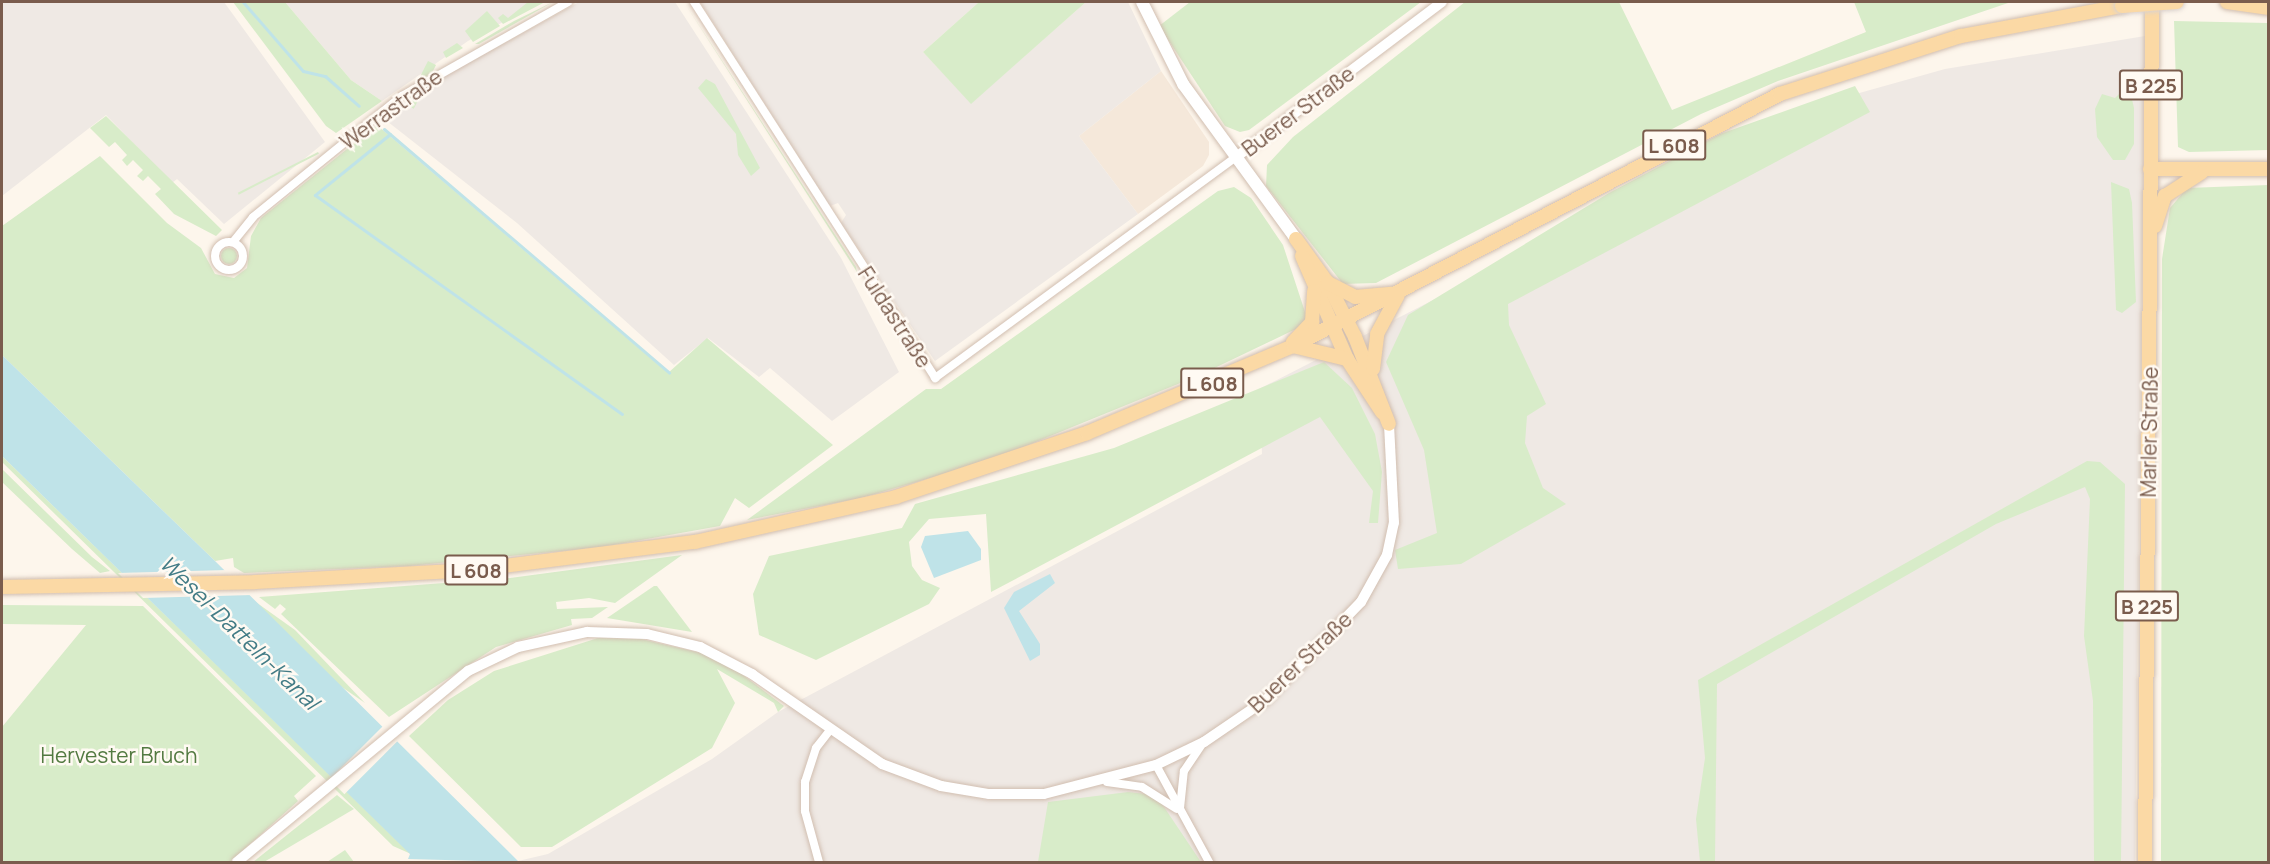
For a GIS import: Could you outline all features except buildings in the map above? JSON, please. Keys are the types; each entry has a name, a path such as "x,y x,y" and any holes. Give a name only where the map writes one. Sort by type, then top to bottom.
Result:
{"main road":[{"path":"1142,2 1172,67 1235,158"},
{"name":"Marler Straße","path":"2145,862 2152,2"},
{"name":"L 608","path":"2,587 255,582 472,570 695,542 896,497 1020,458 1293,346 1399,294 1706,128 1780,94 1950,39 2122,6 2177,2"},
{"path":"2228,2 2268,8"},
{"name":"Buerer Straße","path":"1235,158 1296,239"},
{"path":"2150,169 2268,169"},
{"path":"2151,242 2165,196 2210,169"},
{"path":"1296,239 1327,282 1340,324 1347,359 1389,424"},
{"path":"1296,239 1312,283 1373,376 1389,424"},
{"path":"1327,282 1355,297 1399,294"},
{"path":"1277,353 1312,322 1312,283"},
{"path":"1373,376 1372,348 1399,294"},
{"path":"1293,346 1347,359"}],"street":[{"name":"Werrastraße","path":"233,242 253,217 402,96 568,2"},
{"name":"Fuldastraße","path":"694,2 935,378 1235,158"},
{"name":"Buerer Straße","path":"1235,158 1442,2"},
{"name":"Buerer Straße","path":"237,862 456,679 499,655 548,638 616,631 681,641 718,655 889,767 957,789 1044,794 1107,782 1156,765 1204,742 1283,685 1368,592 1387,555 1394,523 1389,424"},
{"path":"819,862 804,811 805,782 816,748 831,729"},
{"path":"1180,811 1184,771 1204,742"},
{"path":"1156,765 1209,862"},
{"path":"1107,782 1142,787 1180,811"}],"shaded area":[{"path":"2,2 224,2 325,142 224,224 177,179 172,183 106,115 2,196"},
{"path":"285,2 540,2 468,41 382,101 351,80"},
{"path":"579,2 675,2 841,258 899,372 832,421 770,368 759,377 708,338 674,365 517,223 383,118 434,82"},
{"path":"700,2 979,2 923,52 971,103 1086,2 1128,2 1161,71 1079,136 1138,214 935,361 841,223 846,215 838,203 830,206"},
{"path":"2145,36 2135,862 518,861 548,854 712,759 778,712 1262,454 1259,389 1523,254 1838,99 1945,69"},
{"path":"1161,71 1209,142 1209,155 1203,166 1138,214 1079,136"}],"green space":[{"path":"233,2 285,2 351,80 382,101 336,133 326,126"},
{"path":"528,2 545,2 503,24 498,18 503,14 508,18"},
{"path":"553,2 479,44 475,44 514,21"},
{"path":"684,2 856,267 857,272"},
{"path":"979,2 1086,2 971,104 923,52"},
{"path":"1190,2 1421,2 1249,130 1240,132 1225,126 1159,26"},
{"path":"1465,2 1619,2 1672,110 1866,32 1854,2 2011,2 1778,81 1701,114 1376,283 1343,284 1266,186 1267,165 1293,137"},
{"path":"487,11 500,26 473,42 465,31"},
{"path":"2174,21 2268,23 2268,150 2189,152 2178,147"},
{"path":"457,43 463,48 446,58 443,52"},
{"path":"428,61 436,65 414,109 406,105"},
{"path":"706,79 715,84 760,168 751,176 738,155 736,134 698,88"},
{"path":"1855,86 1870,112 1508,304 1509,325 1546,404 1527,416 1525,443 1543,488 1566,504 1461,564 1398,569 1395,550 1437,533 1424,450 1386,362 1408,315 1609,193 1720,134"},
{"path":"2124,89 2130,91 2134,108 2134,144 2125,160 2113,160 2097,137 2095,109 2102,94 2115,98"},
{"path":"106,116 222,230 216,236 174,214 155,194 161,189 148,176 143,181 137,176 143,170 133,160 127,166 122,160 127,155 115,142 109,147 90,128"},
{"path":"377,125 668,373 707,338 833,445 749,508 735,498 720,526 602,547 409,566 244,573 234,567 233,558 215,561 2,355 2,226 100,156 167,223 201,248 215,274 234,278 247,268 251,236 261,218"},
{"path":"318,152 319,154 239,195 238,193"},
{"path":"2111,182 2129,189 2132,203 2136,302 2122,313 2116,310"},
{"path":"2268,185 2268,862 2161,862 2162,259 2170,208 2187,188"},
{"path":"1234,187 1251,198 1283,245 1307,318 1298,328 1200,375 989,461 861,498 747,520 926,389 941,389 1218,191"},
{"path":"229,248 235,250 237,256 235,262 229,264 223,262 221,256 223,250"},
{"path":"1324,362 1352,388 1375,434 1382,472 1378,523 1369,523 1373,491 1320,417 991,592 986,514 929,519 909,542 912,566 922,580 940,588 929,604 816,660 759,635 753,594 769,556 902,528 915,504 1114,448"},
{"path":"2,456 411,854 393,846 2,462"},
{"path":"2087,461 2100,462 2125,484 2121,862 2094,862 2093,701 2084,636 2090,499 2085,487 1996,524 1717,684 1715,862 1700,862 1696,819 1705,758 1698,680"},
{"path":"2,469 92,557 110,571 100,573 72,549 2,482"},
{"path":"682,555 615,603 589,598 556,602 557,609 608,607 592,618 571,619 572,625 496,647 389,717 281,614 286,609 280,604 275,609 259,597 510,578"},
{"path":"654,586 657,586 692,632 607,618"},
{"path":"253,600 295,630 365,703 336,683"},
{"name":"Hervester Bruch","path":"2,605 143,606 316,776 294,796 298,801 230,862 2,862 2,727 86,625 2,624"},
{"path":"598,638 641,639 701,653 739,672 784,706 778,712 774,703 717,669 735,703 712,748 552,847 521,847 409,736 448,700 494,671"},
{"path":"1128,792 1147,794 1162,804 1201,862 1038,862 1048,802"},
{"path":"337,795 354,809 264,862 253,862"},
{"path":"345,850 354,862 327,862"}],"water":[{"name":"Wesel-Datteln-Kanal","path":"2,355 215,561 519,862 408,859 410,854 2,456"},
{"path":"968,531 981,549 981,560 934,578 921,547 925,536"},
{"path":"1050,574 1055,583 1019,611 1040,644 1040,655 1030,661 1004,608 1014,592"}],"pier":[{"path":"228,570 252,595 143,598 118,573"},
{"path":"384,725 399,740 344,794 330,779"}],"waterway":[{"path":"243,2 303,71 325,76 359,106"},
{"path":"384,129 669,372"},
{"path":"390,134 315,195 622,414"}]}
